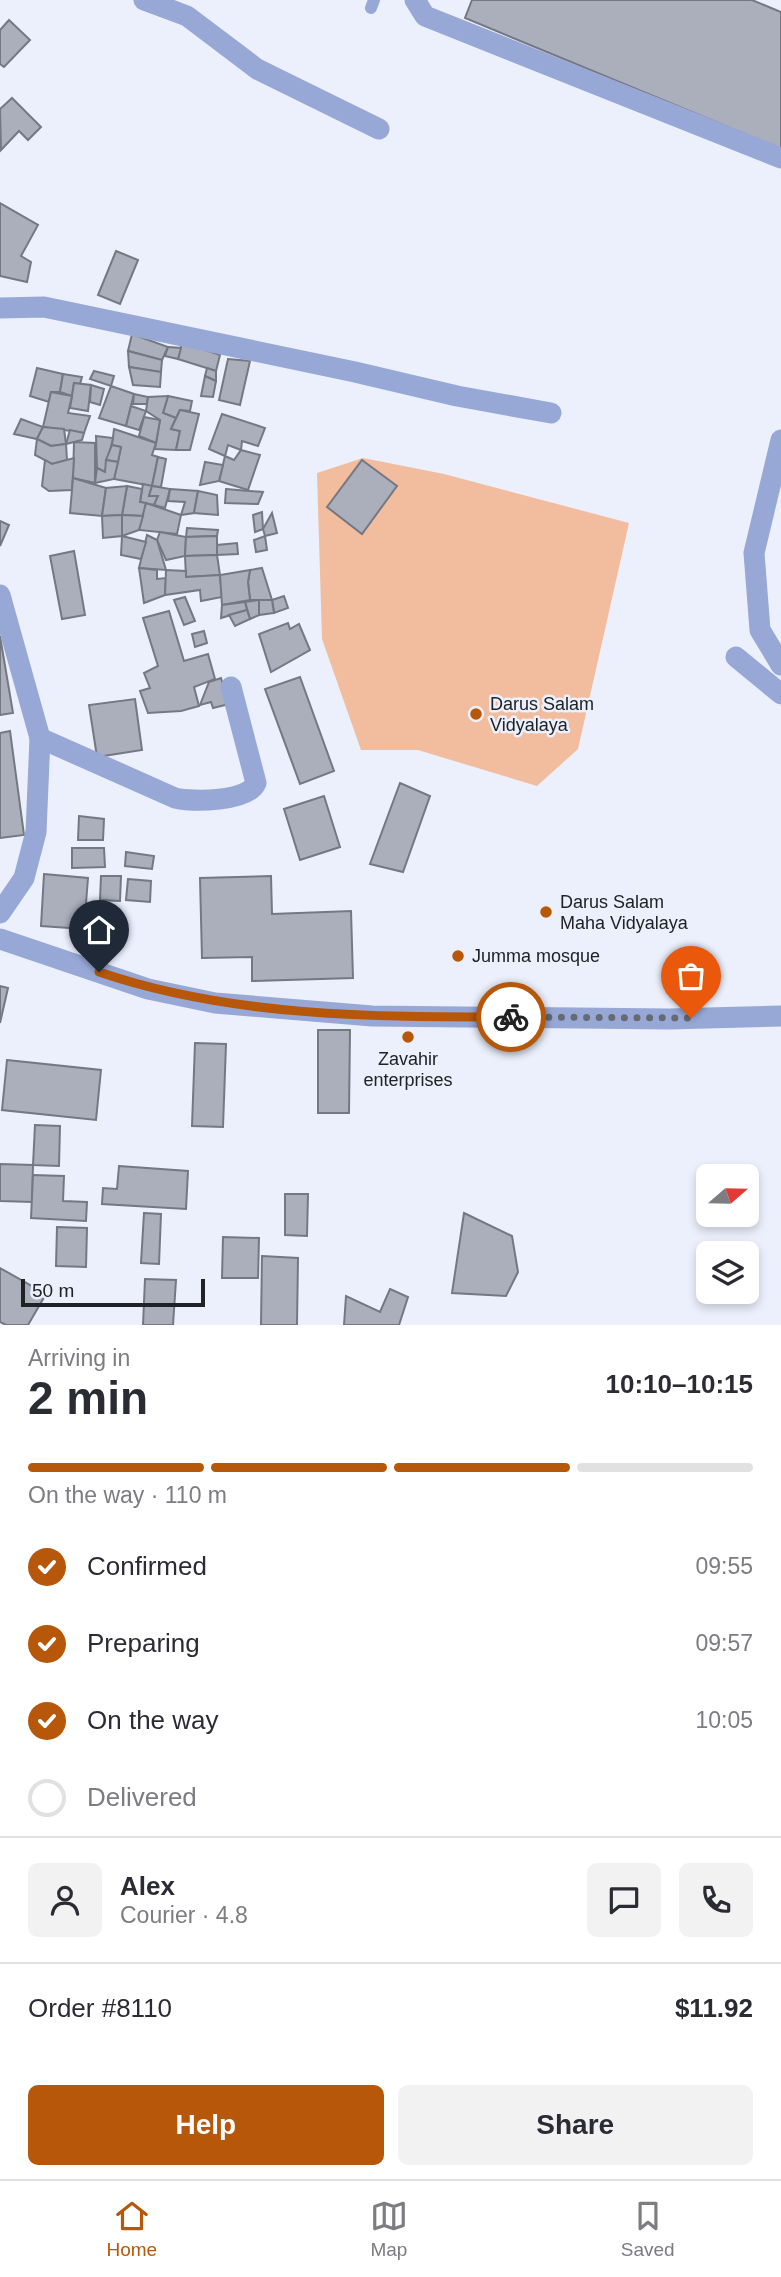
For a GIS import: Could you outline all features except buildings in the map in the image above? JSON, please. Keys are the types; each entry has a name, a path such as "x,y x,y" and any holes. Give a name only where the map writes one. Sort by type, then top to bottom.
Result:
{"street":[{"path":"144,0 187,16 257,69 379,129"},
{"path":"415,0 425,16 781,159"},
{"path":"0,308 44,307 457,396 551,413"},
{"path":"781,440 754,553 760,629 781,665"},
{"path":"0,595 40,738 36,832 24,878 0,913"},
{"path":"736,657 781,694"},
{"path":"40,738 175,798 195,802 247,793 256,783 230,687"},
{"path":"0,939 148,989 215,1003 372,1016 669,1019 781,1016"}],"shaded area":[{"path":"363,458 444,474 629,523 578,749 537,786 418,750 361,750 322,639 317,473"}],"way so far":[{"path":"511,1017 691,1018"}],"place":[{"name":"Darus Salam Vidyalaya","path":"476,714"},
{"name":"Darus Salam Maha Vidyalaya","path":"546,912"},
{"name":"Jumma mosque","path":"458,956"},
{"name":"Zavahir enterprises","path":"408,1037"}],"route":[{"path":"99,972 148,989 215,1003 372,1016 511,1017"}]}
